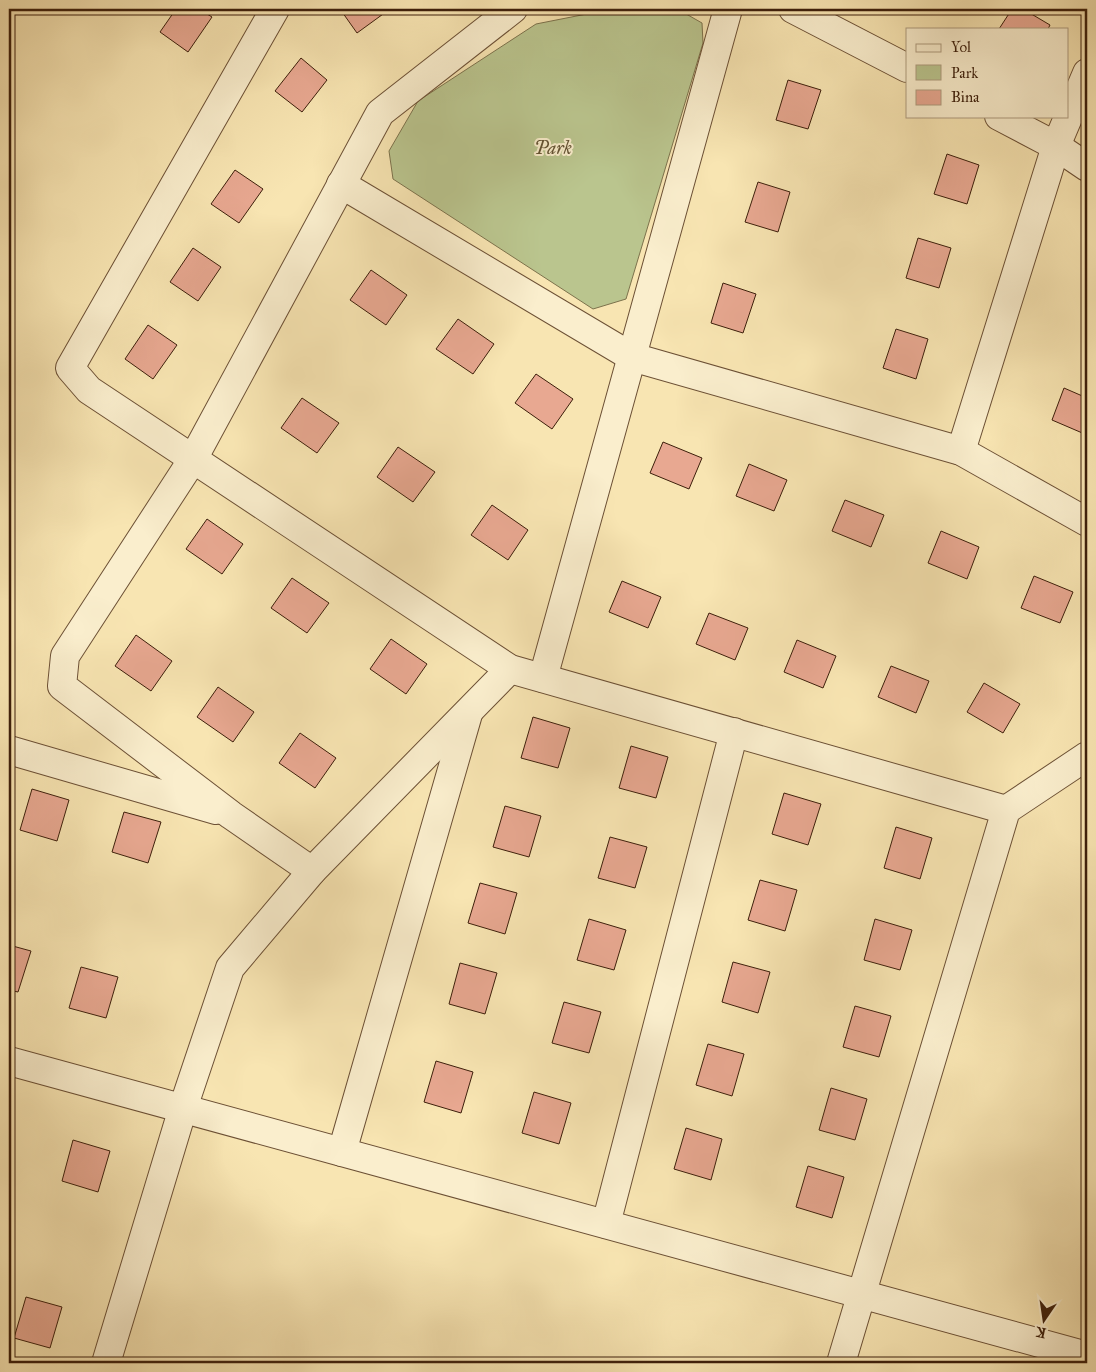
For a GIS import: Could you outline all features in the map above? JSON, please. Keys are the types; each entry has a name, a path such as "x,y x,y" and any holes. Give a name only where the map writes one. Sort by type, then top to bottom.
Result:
{"street":[{"path":"276,9 70,368 89,390 510,669 1006,810"},
{"path":"312,870 231,815 62,686 65,656 193,459 380,113 513,9"},
{"path":"543,678 728,9"},
{"path":"793,9 906,67"},
{"path":"1068,118 1087,73"},
{"path":"1003,118 1056,146 1087,167"},
{"path":"961,451 1056,146 1068,118"},
{"path":"341,184 632,357 961,451 1087,522"},
{"path":"106,1363 183,1108 230,968 312,870 510,669"},
{"path":"342,1152 469,711"},
{"path":"606,1224 734,732"},
{"path":"9,750 231,815"},
{"path":"841,1363 1006,810 1087,756"},
{"path":"9,1061 1087,1356"}],"green space":[{"name":"Park","path":"612,9 671,9 681,11 702,23 703,43 626,299 593,309 393,179 389,151 418,101 536,24"}],"building":[{"path":"176,9 199,9 212,17 188,52 160,32"},
{"path":"340,9 390,9 357,33"},
{"path":"1012,9 1023,9 1050,25 1048,28 1000,28"},
{"path":"301,58 327,80 302,112 275,91"},
{"path":"788,80 821,90 808,129 776,120"},
{"path":"947,154 979,165 967,204 934,194"},
{"path":"235,170 263,189 239,223 211,204"},
{"path":"758,182 790,192 778,232 745,222"},
{"path":"918,238 951,248 939,288 906,278"},
{"path":"193,248 221,267 198,301 170,282"},
{"path":"371,270 407,295 386,325 350,300"},
{"path":"723,283 756,294 743,333 711,323"},
{"path":"458,319 494,344 473,374 436,349"},
{"path":"148,325 177,345 153,379 125,359"},
{"path":"896,329 928,339 916,379 883,368"},
{"path":"536,374 573,399 552,429 515,403"},
{"path":"1064,388 1087,398 1087,435 1052,420"},
{"path":"302,398 339,423 317,453 281,428"},
{"path":"663,442 702,458 689,489 650,473"},
{"path":"398,447 435,472 413,502 377,477"},
{"path":"749,464 787,480 774,511 736,496"},
{"path":"845,500 884,515 871,547 832,531"},
{"path":"492,505 528,530 508,560 471,535"},
{"path":"207,519 243,544 222,574 186,549"},
{"path":"941,531 979,547 967,579 928,563"},
{"path":"1034,576 1073,592 1060,623 1021,608"},
{"path":"292,578 329,603 307,633 271,608"},
{"path":"622,581 661,597 648,628 609,612"},
{"path":"709,613 748,628 735,660 696,644"},
{"path":"136,635 172,661 151,691 115,666"},
{"path":"391,639 427,664 406,694 370,669"},
{"path":"797,640 836,656 823,688 784,672"},
{"path":"891,666 929,681 916,713 878,697"},
{"path":"984,683 1020,704 1003,733 967,712"},
{"path":"218,687 254,712 233,742 197,717"},
{"path":"533,717 570,728 558,768 521,758"},
{"path":"300,733 336,758 315,788 279,763"},
{"path":"631,746 668,757 656,798 619,788"},
{"path":"32,789 69,800 57,841 20,830"},
{"path":"784,793 821,804 808,845 772,834"},
{"path":"505,806 541,816 529,857 493,847"},
{"path":"124,812 161,822 148,863 112,852"},
{"path":"896,827 932,838 920,879 884,868"},
{"path":"610,837 647,847 635,888 598,878"},
{"path":"760,880 797,890 785,931 748,920"},
{"path":"480,883 517,893 505,934 468,923"},
{"path":"589,919 626,930 614,970 577,960"},
{"path":"875,919 912,930 900,970 864,960"},
{"path":"9,945 31,951 18,992 9,990"},
{"path":"733,962 770,972 758,1013 722,1002"},
{"path":"460,963 497,973 485,1014 449,1004"},
{"path":"81,967 118,977 106,1018 69,1008"},
{"path":"564,1002 601,1012 589,1053 552,1043"},
{"path":"855,1006 891,1016 879,1057 843,1047"},
{"path":"708,1044 744,1054 732,1096 696,1085"},
{"path":"436,1061 473,1072 461,1113 424,1102"},
{"path":"831,1088 867,1099 855,1140 819,1130"},
{"path":"534,1092 571,1103 559,1144 522,1133"},
{"path":"686,1128 722,1139 711,1180 674,1169"},
{"path":"73,1140 110,1151 98,1192 62,1181"},
{"path":"808,1166 844,1177 832,1218 796,1207"},
{"path":"26,1297 62,1307 50,1348 14,1338"}]}
